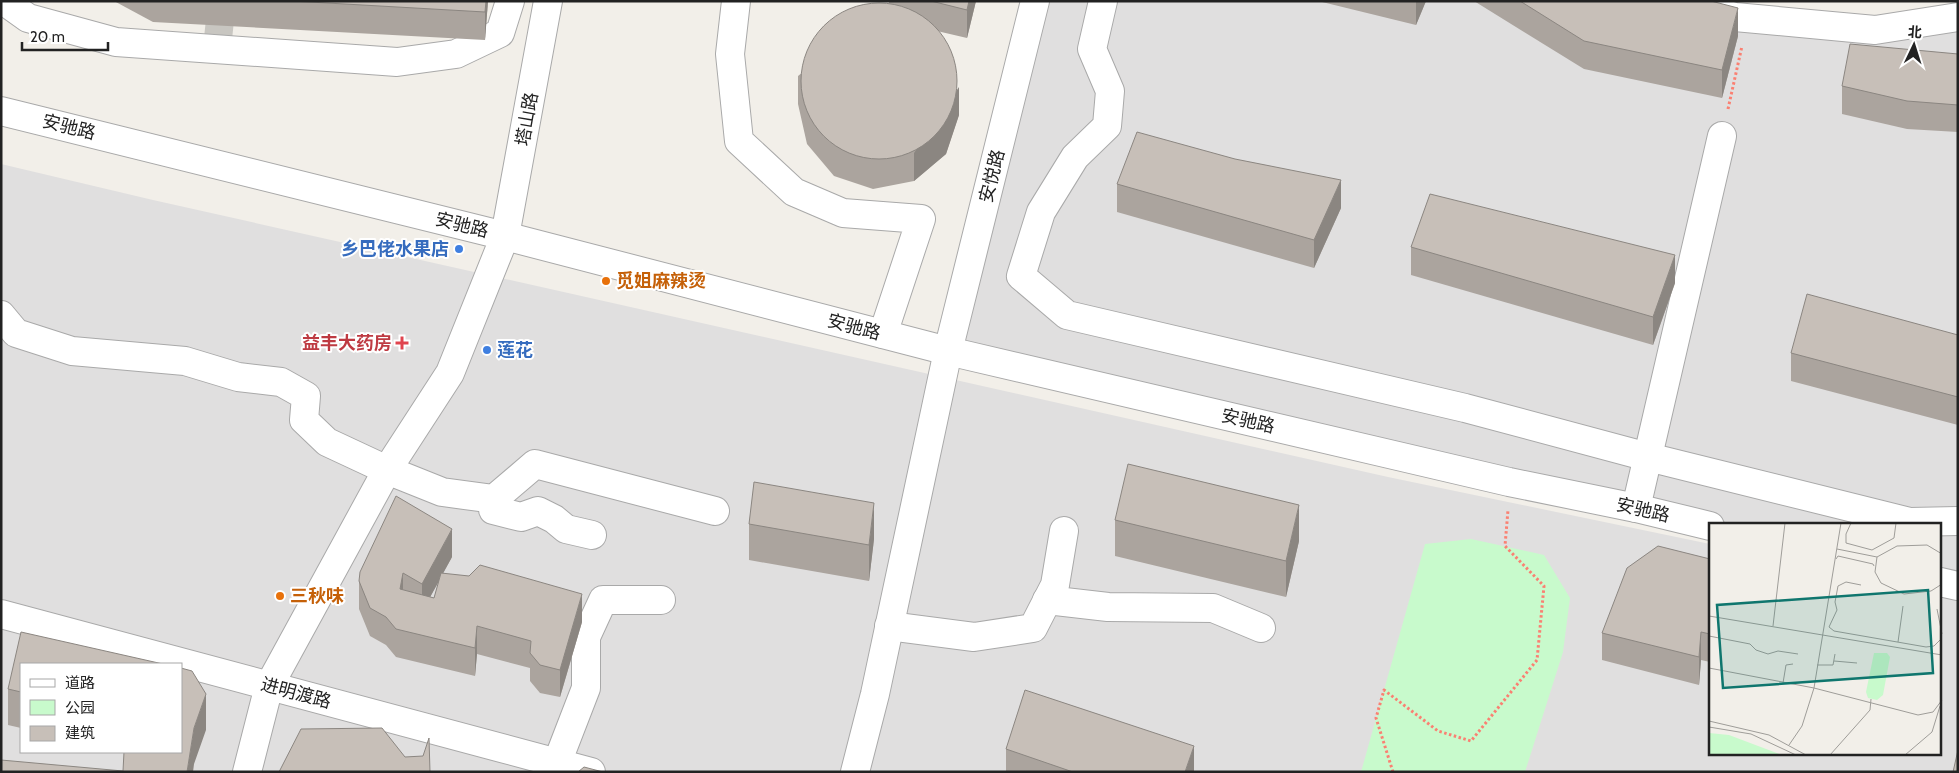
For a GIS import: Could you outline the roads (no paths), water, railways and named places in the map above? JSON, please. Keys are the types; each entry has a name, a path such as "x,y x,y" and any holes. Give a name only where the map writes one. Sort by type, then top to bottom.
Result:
{"street":[{"path":"4,1 28,18 116,42 397,62 456,54 500,33 510,1"},
{"name":"塔山路","path":"247,772 269,686 387,470 450,373 505,236 548,1"},
{"path":"736,1 730,54 739,141 794,192 843,213 921,219 883,334"},
{"name":"安悦路","path":"855,772 875,694 948,351 1035,1"},
{"path":"1104,1 1092,49 1110,91 1107,126 1075,156 1041,212 1021,276 1066,315 1465,408 1910,522 1958,521"},
{"path":"1684,1 1735,17 1876,30 1958,17"},
{"name":"安驰路","path":"1,111 505,236 948,351 1510,482 1636,508 1709,526"},
{"path":"1636,508 1722,136"},
{"path":"1,315 16,333 72,351 185,361 238,377 281,382 306,396 304,420 327,442 387,470 442,492 494,498"},
{"path":"592,535 566,529 554,519 538,511 521,517 493,510 494,498 535,464 715,511"},
{"path":"890,626 974,637 1033,628 1055,585 1064,531"},
{"path":"1942,582 1958,586"},
{"path":"557,763 586,688 586,637 603,600 662,600"},
{"path":"1047,600 1108,607 1213,608 1261,628"},
{"name":"进明渡路","path":"1,614 591,772"}],"tunnel":[{"path":"217,48 222,1"}],"place":[{"name":"乡巴佬水果店","path":"459,249"},
{"name":"觅姐麻辣烫","path":"606,281"},
{"name":"益丰大药房","path":"402,343"},
{"name":"莲花","path":"487,350"},
{"name":"三秋味","path":"280,596"}]}
